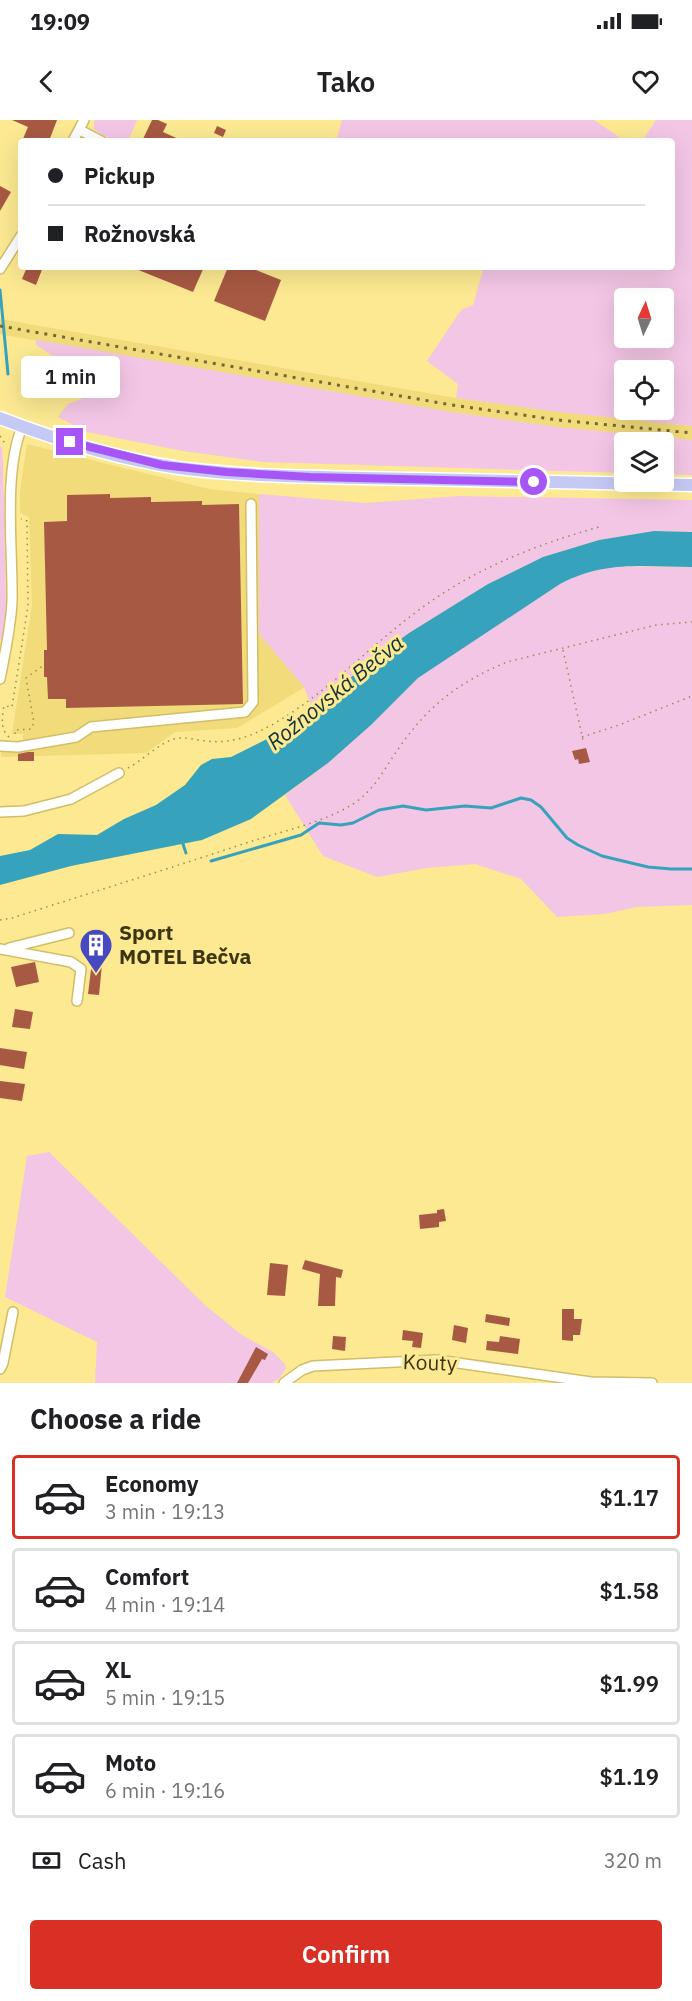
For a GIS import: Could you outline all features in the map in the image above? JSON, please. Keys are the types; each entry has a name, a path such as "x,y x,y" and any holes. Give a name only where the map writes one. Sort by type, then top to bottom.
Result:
{"main road":[{"path":"0,418 22,427 140,460 201,470 310,477 692,485"}],"street":[{"path":"76,138 84,120"},
{"path":"80,130 95,138"},
{"path":"0,269 18,241"},
{"path":"0,679 12,602 13,459 22,427"},
{"path":"0,746 18,747 76,737 91,728 245,712 254,702 251,504"},
{"path":"0,812 24,811 71,799 119,773"},
{"path":"3,948 69,933"},
{"path":"3,948 70,962 81,969 77,1001"},
{"path":"0,1369 14,1312"},
{"name":"Kouty","path":"284,1383 295,1380 302,1370 313,1366 437,1360 591,1382 652,1383"}],"path":[{"path":"119,773 174,739 187,738 222,742 240,739 274,724 305,704 411,615 451,588 486,568 518,554 552,540 599,527"},
{"path":"0,920 174,867 348,807 370,791 408,735 443,698 457,687 507,662 656,625 692,622"},
{"path":"562,649 583,738 692,696"},
{"path":"15,734 15,730 31,729 34,723 26,678 44,665"}],"shaded area":[{"path":"94,120 137,120 129,138 109,138 94,129"},
{"path":"342,120 594,120 621,138 337,138"},
{"path":"656,120 692,120 692,426 635,420 674,420 674,360 614,360 614,418 456,398 458,384 427,361 461,310 473,305 483,270 675,270 675,138 644,138"},
{"path":"0,319 456,398 614,418 614,420 692,426 692,440 674,438 674,432 614,432 451,412 0,334"},
{"path":"37,340 451,412 614,432 614,473 263,462 183,451 87,432 58,417 68,404 104,390 35,344"},
{"path":"674,438 692,440 692,475 674,474"},
{"path":"27,444 209,489 259,494 259,634 305,687 237,728 175,732 146,753 1,757 1,752 18,752 17,742 23,741 23,734 12,734 32,605 29,517 20,513 20,491"},
{"path":"0,446 3,462 6,606 3,637 0,640"},
{"path":"259,494 366,503 459,496 692,500 692,532 654,531 599,540 543,557 488,584 409,633 363,667 313,710 304,687 259,634"},
{"path":"611,566 692,567 692,905 636,907 605,914 557,917 521,879 475,864 427,868 377,877 323,856 285,795 328,763 371,725 418,678 462,647 560,584 577,575"},
{"path":"49,1152 206,1306 242,1335 273,1352 285,1364 286,1368 280,1378 272,1383 95,1383 97,1342 5,1297 27,1156"}],"water":[{"name":"Rožnovská Bečva","path":"654,531 692,532 692,567 625,566 609,568 577,576 560,584 418,678 371,725 328,763 251,819 202,840 71,866 0,885 0,856 30,850 58,834 97,835 124,819 156,805 185,785 201,765 212,759 231,757 271,737 289,723 313,710 363,667 409,633 488,584 543,557 599,540"}],"building":[{"path":"12,120 57,120 50,138 23,138 28,127"},
{"path":"152,120 158,120 167,124 163,132 176,138 143,138"},
{"path":"217,126 226,130 223,137 214,133"},
{"path":"0,186 11,192 0,211"},
{"path":"26,270 42,270 36,285 22,279"},
{"path":"138,270 203,270 193,292"},
{"path":"227,270 256,270 281,280 265,321 214,301"},
{"path":"110,494 110,498 151,497 151,502 202,501 202,505 239,504 243,704 66,708 66,699 48,699 47,677 44,677 44,650 47,650 44,522 67,521 67,495"},
{"path":"586,748 590,762 579,764 572,751"},
{"path":"34,752 34,761 18,761 18,754"},
{"name":"Sport MOTEL Bečva","path":"93,953 103,954 99,995 88,994"},
{"path":"35,962 39,982 16,987 11,967"},
{"path":"15,1009 33,1012 30,1029 12,1027"},
{"path":"0,1048 27,1052 24,1069 0,1065"},
{"path":"0,1081 25,1084 22,1101 0,1098"},
{"path":"444,1209 446,1221 439,1222 439,1227 420,1229 419,1215 437,1213 437,1210"},
{"path":"305,1260 343,1270 341,1278 336,1277 335,1306 318,1306 320,1274 302,1269"},
{"path":"270,1263 288,1265 285,1296 267,1295"},
{"path":"562,1309 574,1309 574,1319 582,1319 580,1335 573,1335 573,1341 562,1340"},
{"path":"486,1314 510,1318 509,1326 485,1322"},
{"path":"454,1325 468,1328 466,1343 452,1340"},
{"path":"403,1330 423,1333 421,1348 412,1347 413,1341 402,1340"},
{"path":"333,1336 346,1337 345,1351 332,1349"},
{"path":"500,1336 520,1339 518,1354 486,1350 487,1341 499,1342"},
{"path":"256,1347 268,1354 265,1360 262,1359 248,1383 237,1383"}],"waterway":[{"path":"0,290 8,374"},
{"path":"211,861 301,835 319,823 341,825 353,823 379,810 403,806 426,810 465,806 491,808 521,798 531,800 541,807 567,838 602,856 648,867 692,869"},
{"path":"182,841 186,853"}],"railway":[{"path":"0,326 452,405 558,420 692,433"}],"place":[{"name":"Sport MOTEL Bečva","path":"96,974"}],"route":[{"path":"70,442 179,468 310,477 534,482"}]}
